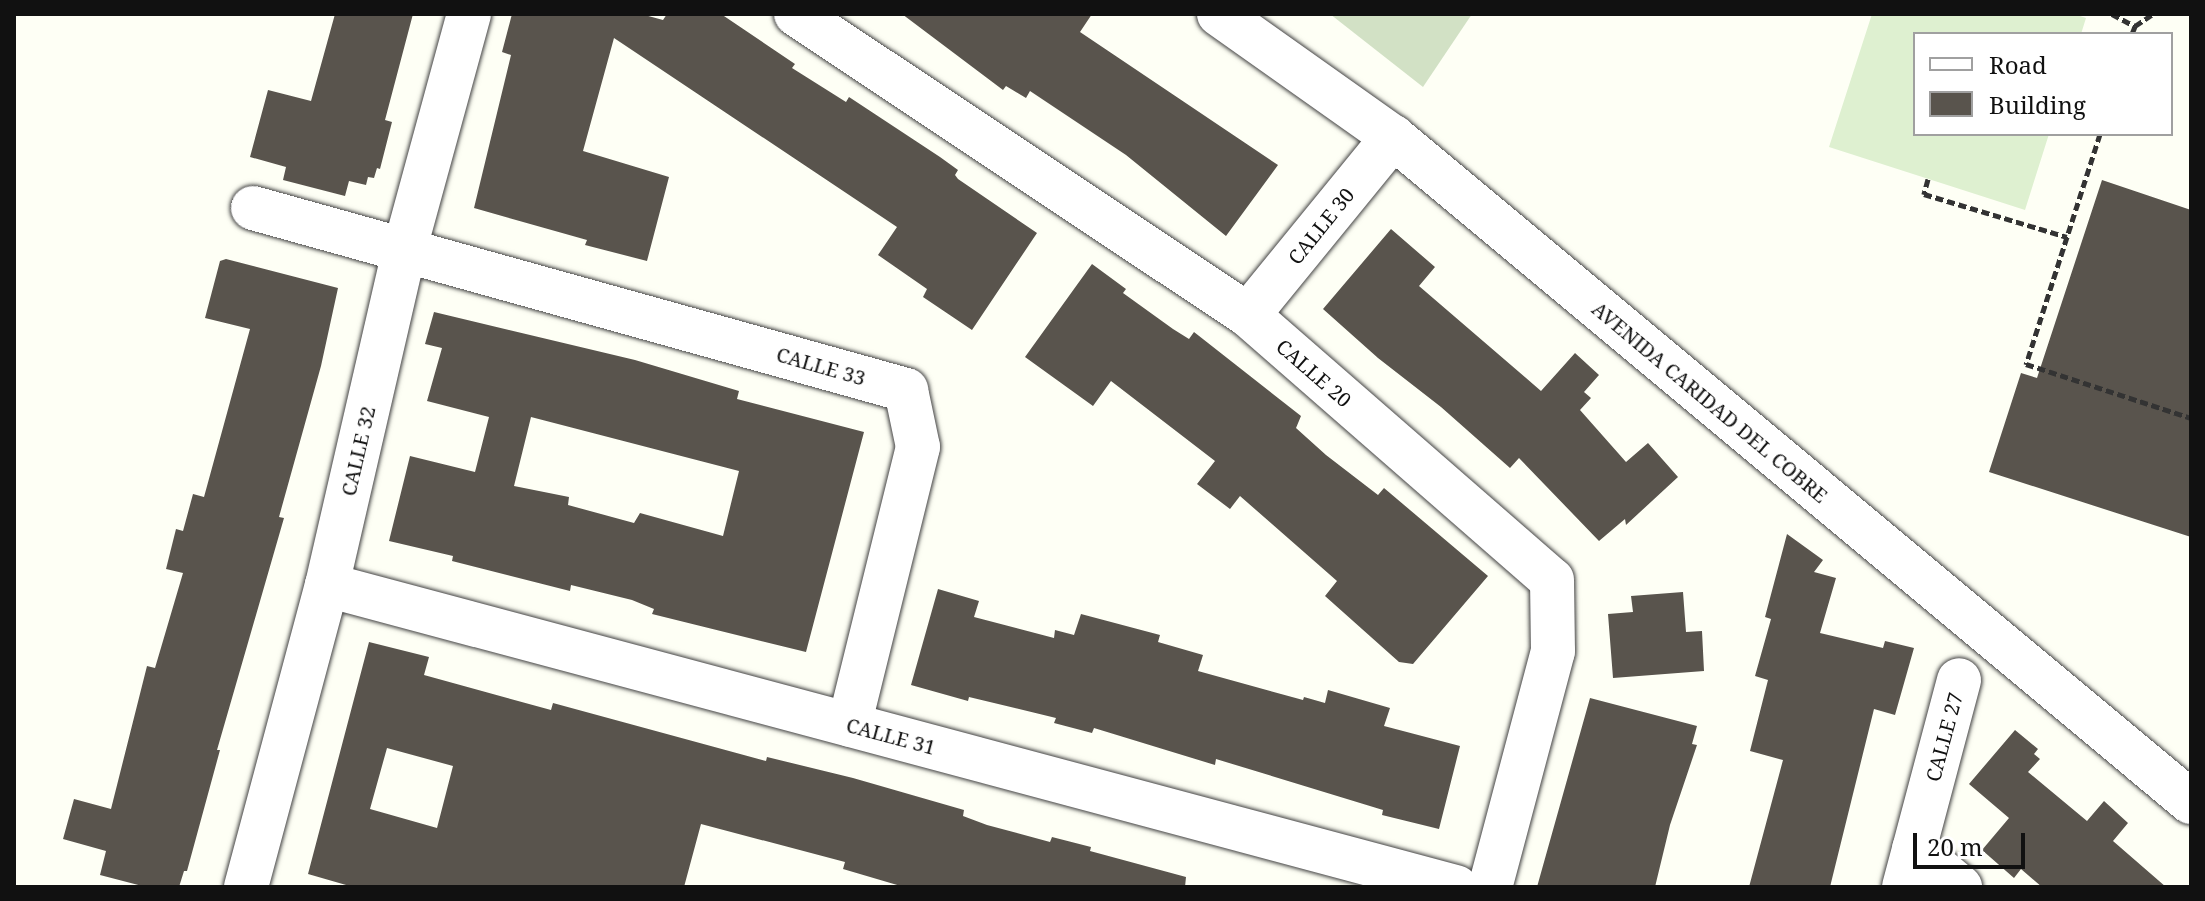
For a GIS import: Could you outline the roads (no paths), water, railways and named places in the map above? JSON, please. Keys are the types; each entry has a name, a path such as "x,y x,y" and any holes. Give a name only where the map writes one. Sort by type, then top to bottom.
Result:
{"street":[{"name":"CALLE 32","path":"246,887 327,585 405,248 469,14"},
{"name":"CALLE 20","path":"796,14 1248,315 1552,580 1553,651 1490,887"},
{"name":"AVENIDA CARIDAD DEL COBRE","path":"1219,14 1393,137 2191,802"},
{"name":"CALLE 30","path":"1248,315 1393,137"},
{"path":"253,208 405,248"},
{"name":"CALLE 33","path":"405,248 906,390 918,447 849,725"},
{"name":"CALLE 31","path":"327,585 1456,887"},
{"name":"CALLE 27","path":"1909,868 1959,680"},
{"path":"1909,868 1960,887"}]}
